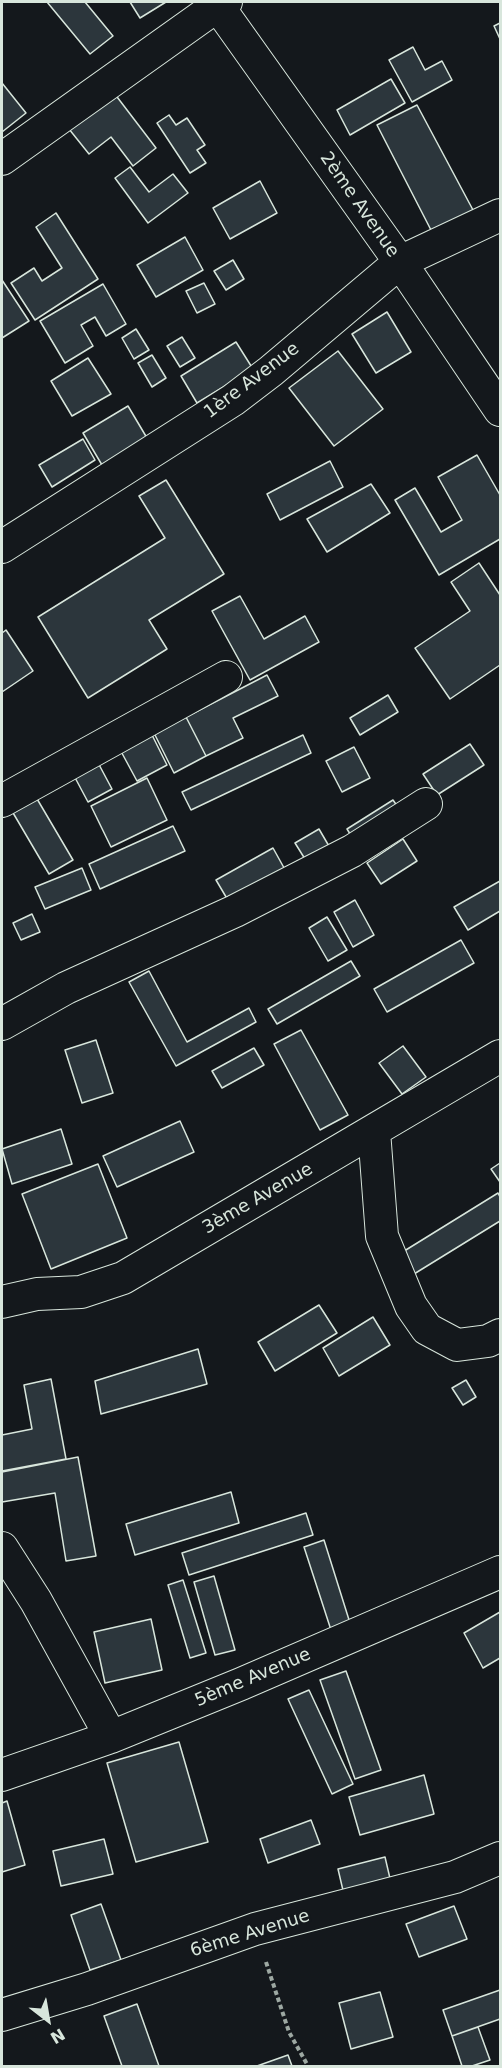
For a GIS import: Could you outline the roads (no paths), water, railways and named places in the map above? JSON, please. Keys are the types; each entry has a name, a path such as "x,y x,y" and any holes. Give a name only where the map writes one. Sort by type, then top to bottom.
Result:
{"street":[{"path":"2,159 219,3"},
{"name":"2ème Avenue","path":"219,3 501,410"},
{"name":"1ère Avenue","path":"2,547 233,400 271,371 400,262 501,215"},
{"path":"2,801 226,677"},
{"path":"2,1024 66,988 235,911 352,851 426,804"},
{"name":"3ème Avenue","path":"2,1302 37,1294 81,1292 123,1278 501,1056"},
{"path":"374,1131 382,1236 411,1306 427,1329 457,1345 488,1341 501,1335"},
{"path":"2,1548 36,1601 111,1737"},
{"name":"5ème Avenue","path":"2,1775 111,1737 242,1684 501,1572"},
{"name":"6ème Avenue","path":"2,2015 87,1989 255,1929 455,1877 501,1858"}]}
